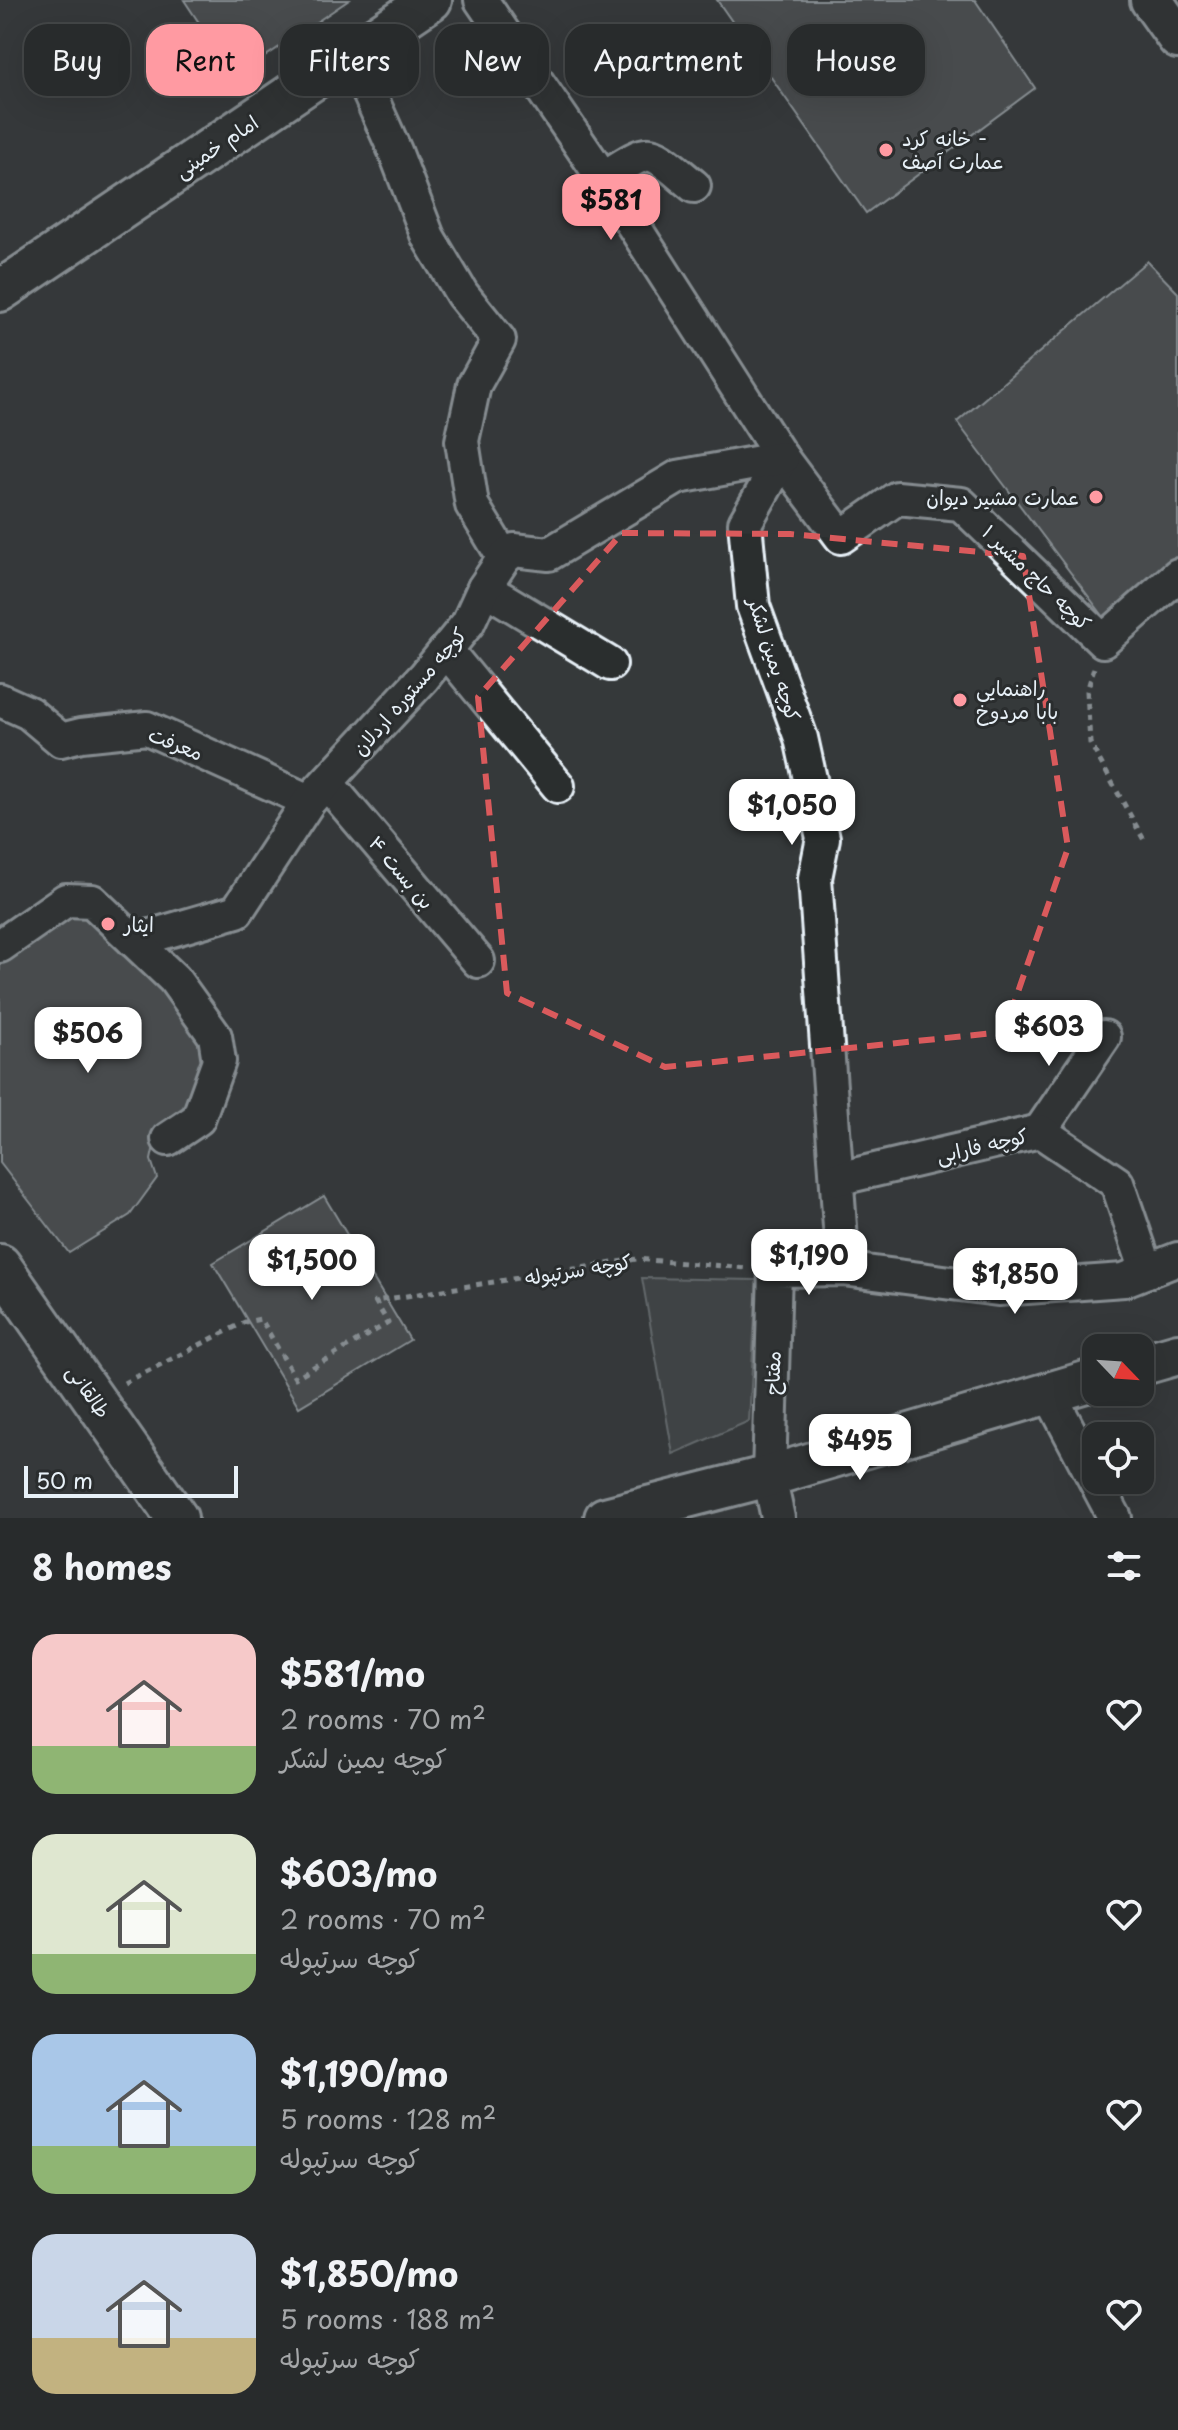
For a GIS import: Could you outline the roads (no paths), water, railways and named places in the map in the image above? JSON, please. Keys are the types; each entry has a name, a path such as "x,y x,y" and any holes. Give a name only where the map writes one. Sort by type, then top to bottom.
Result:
{"main road":[{"name":"امام خمینی","path":"397,24 431,0"},
{"path":"1151,0 1178,38"},
{"name":"امام خمینی","path":"0,291 291,96"},
{"name":"طالقانی","path":"0,1265 177,1518"},
{"path":"1154,1361 1178,1354"},
{"path":"605,1518 769,1476 1082,1383"}],"street":[{"path":"370,96 428,237 462,294 499,340 474,385 462,441 472,505 504,558 514,550 549,554 678,477 782,458 603,178 481,0"},
{"path":"603,178 641,154 651,154 694,186"},
{"name":"کوچه حاج مشیر ۱","path":"782,458 841,537 897,498 961,504 1103,641 1178,575"},
{"name":"کوچه یمین لشکر","path":"782,458 745,523 753,606 801,738 823,838 815,878 843,1269"},
{"name":"کوچه مستوره اردلان","path":"134,941 237,911 318,792 468,623 484,588 504,558"},
{"path":"484,588 610,664"},
{"path":"446,650 558,786"},
{"name":"معرفت","path":"0,700 29,713 61,740 147,728 318,792"},
{"name":"بن بست ۴","path":"318,792 478,961"},
{"path":"0,946 66,900 92,901 174,979 215,1036 219,1061 198,1119 168,1139"},
{"path":"1040,1131 1104,1037"},
{"name":"کوچه فارابی","path":"837,1179 1040,1131 1117,1183 1147,1271"},
{"path":"843,1269 998,1289 1124,1280 1178,1259"},
{"name":"مفتاح","path":"778,1518 769,1476 775,1270 843,1269"},
{"path":"1049,1393 1115,1518"}],"place":[{"name":"خانه کرد - عمارت آصف","path":"886,150"},
{"name":"عمارت مشیر دیوان","path":"1096,497"},
{"name":"راهنمایی بابا مردوخ","path":"960,700"},
{"name":"ایثار","path":"108,924"}]}
